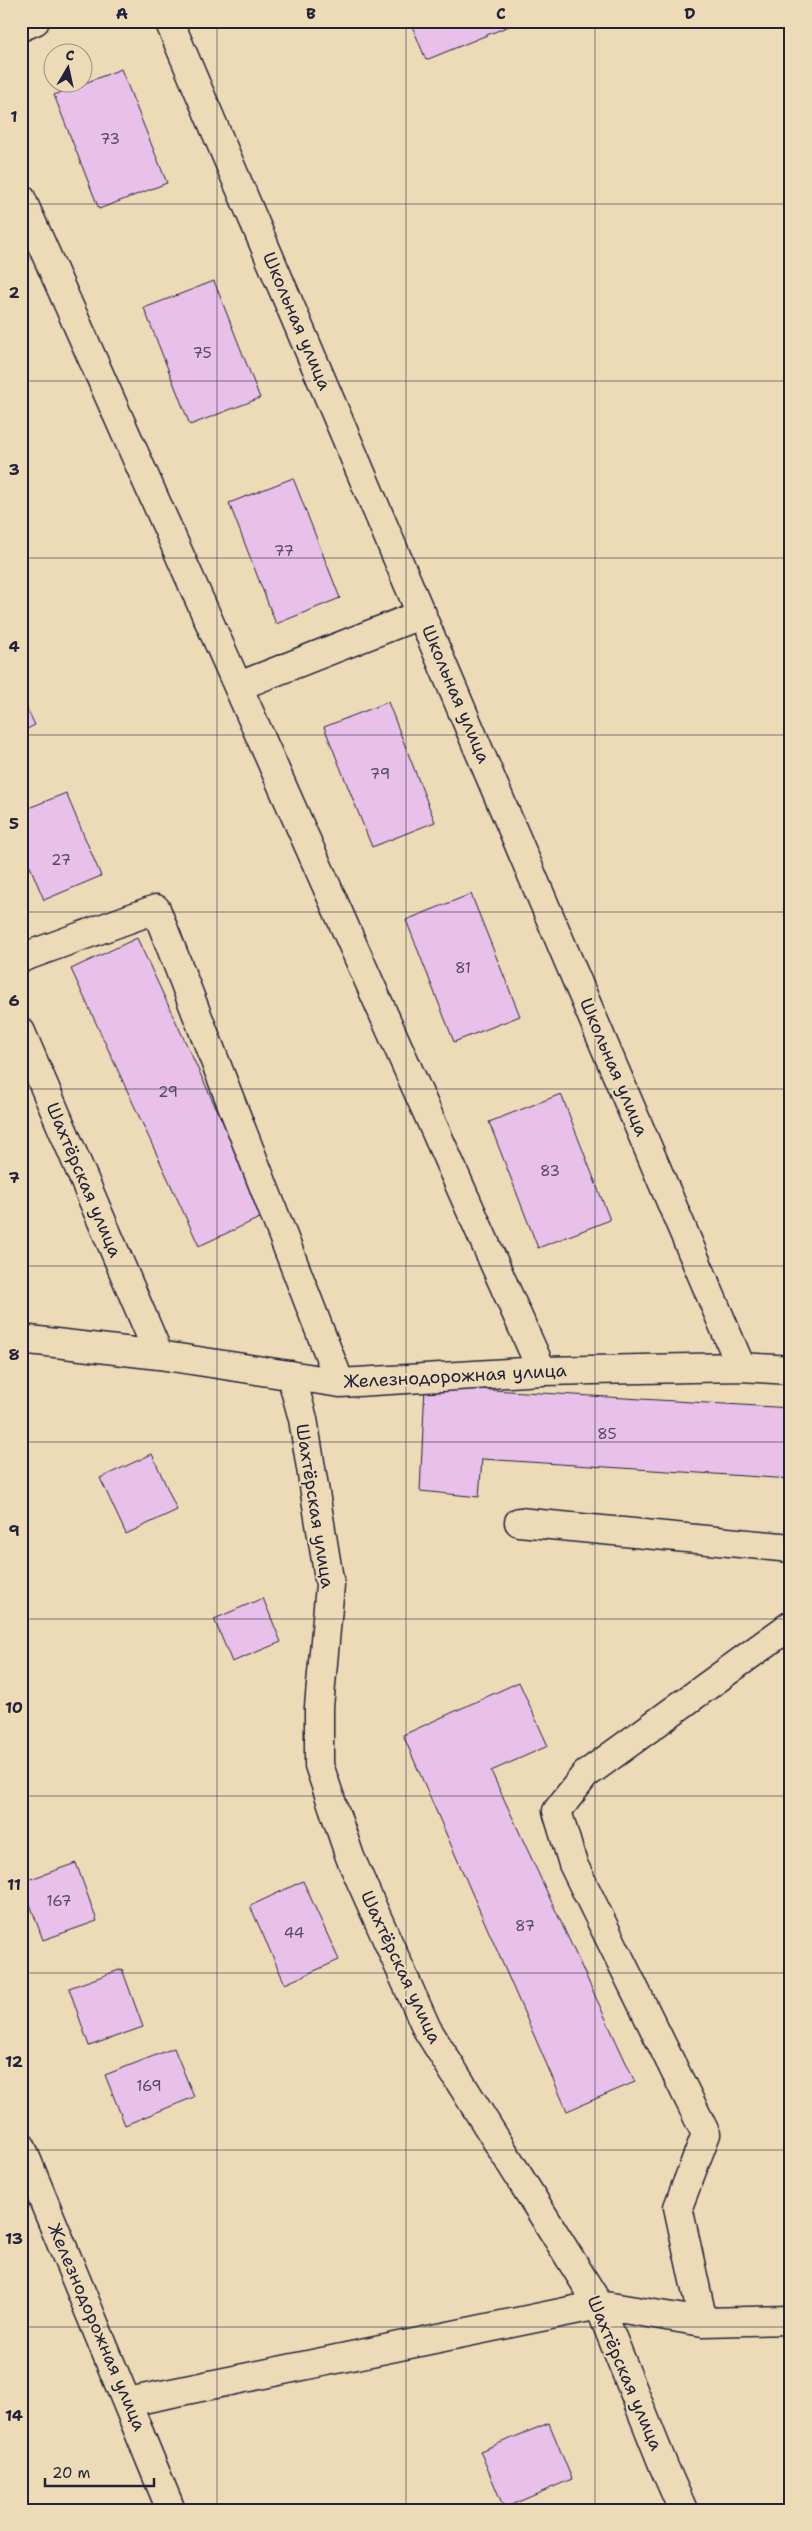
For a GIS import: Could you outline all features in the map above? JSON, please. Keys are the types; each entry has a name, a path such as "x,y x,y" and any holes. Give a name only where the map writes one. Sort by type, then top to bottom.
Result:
{"street":[{"path":"21,27 35,21"},
{"name":"Школьная улица","path":"169,21 741,1367"},
{"path":"21,198 542,1371"},
{"path":"239,686 422,614"},
{"path":"21,958 156,910 340,1383"},
{"name":"Шахтёрская улица","path":"21,1032 159,1355"},
{"name":"Железнодорожная улица","path":"21,1338 159,1355 340,1383 542,1371 741,1367 791,1370"},
{"name":"Шахтёрская улица","path":"291,1375 303,1419 330,1585 319,1707 319,1766 344,1839 427,2029 599,2305 683,2510"},
{"path":"519,1522 791,1548"},
{"path":"703,2322 678,2207 706,2134 573,1864 557,1810 585,1775 791,1625"},
{"name":"Железнодорожная улица","path":"21,2146 171,2510"},
{"path":"128,2402 599,2305 703,2322 791,2320"}],"building":[{"path":"410,21 513,21 514,24 426,60"},
{"path":"121,69 167,183 99,209 54,95 62,92 92,92 92,80"},
{"path":"214,281 260,398 190,425 144,308"},
{"path":"293,478 340,598 276,624 229,503"},
{"path":"21,696 35,725 21,732"},
{"path":"388,702 435,822 372,847 324,727"},
{"path":"66,793 101,876 44,900 21,845 21,811"},
{"path":"471,894 520,1016 454,1042 406,920"},
{"path":"137,938 266,1215 199,1246 71,969"},
{"path":"561,1094 610,1220 538,1248 489,1122"},
{"path":"425,1386 791,1408 791,1479 482,1459 479,1497 420,1491"},
{"path":"152,1454 177,1510 126,1534 100,1478"},
{"path":"263,1598 281,1642 232,1662 214,1619"},
{"path":"519,1682 548,1746 491,1771 635,2082 567,2111 403,1735"},
{"path":"76,1863 97,1921 43,1940 22,1882"},
{"path":"303,1881 339,1960 285,1984 250,1906"},
{"path":"122,1969 143,2027 89,2046 69,1988"},
{"path":"174,2048 194,2097 125,2125 105,2075"},
{"path":"549,2423 572,2479 504,2508 480,2451"}]}
